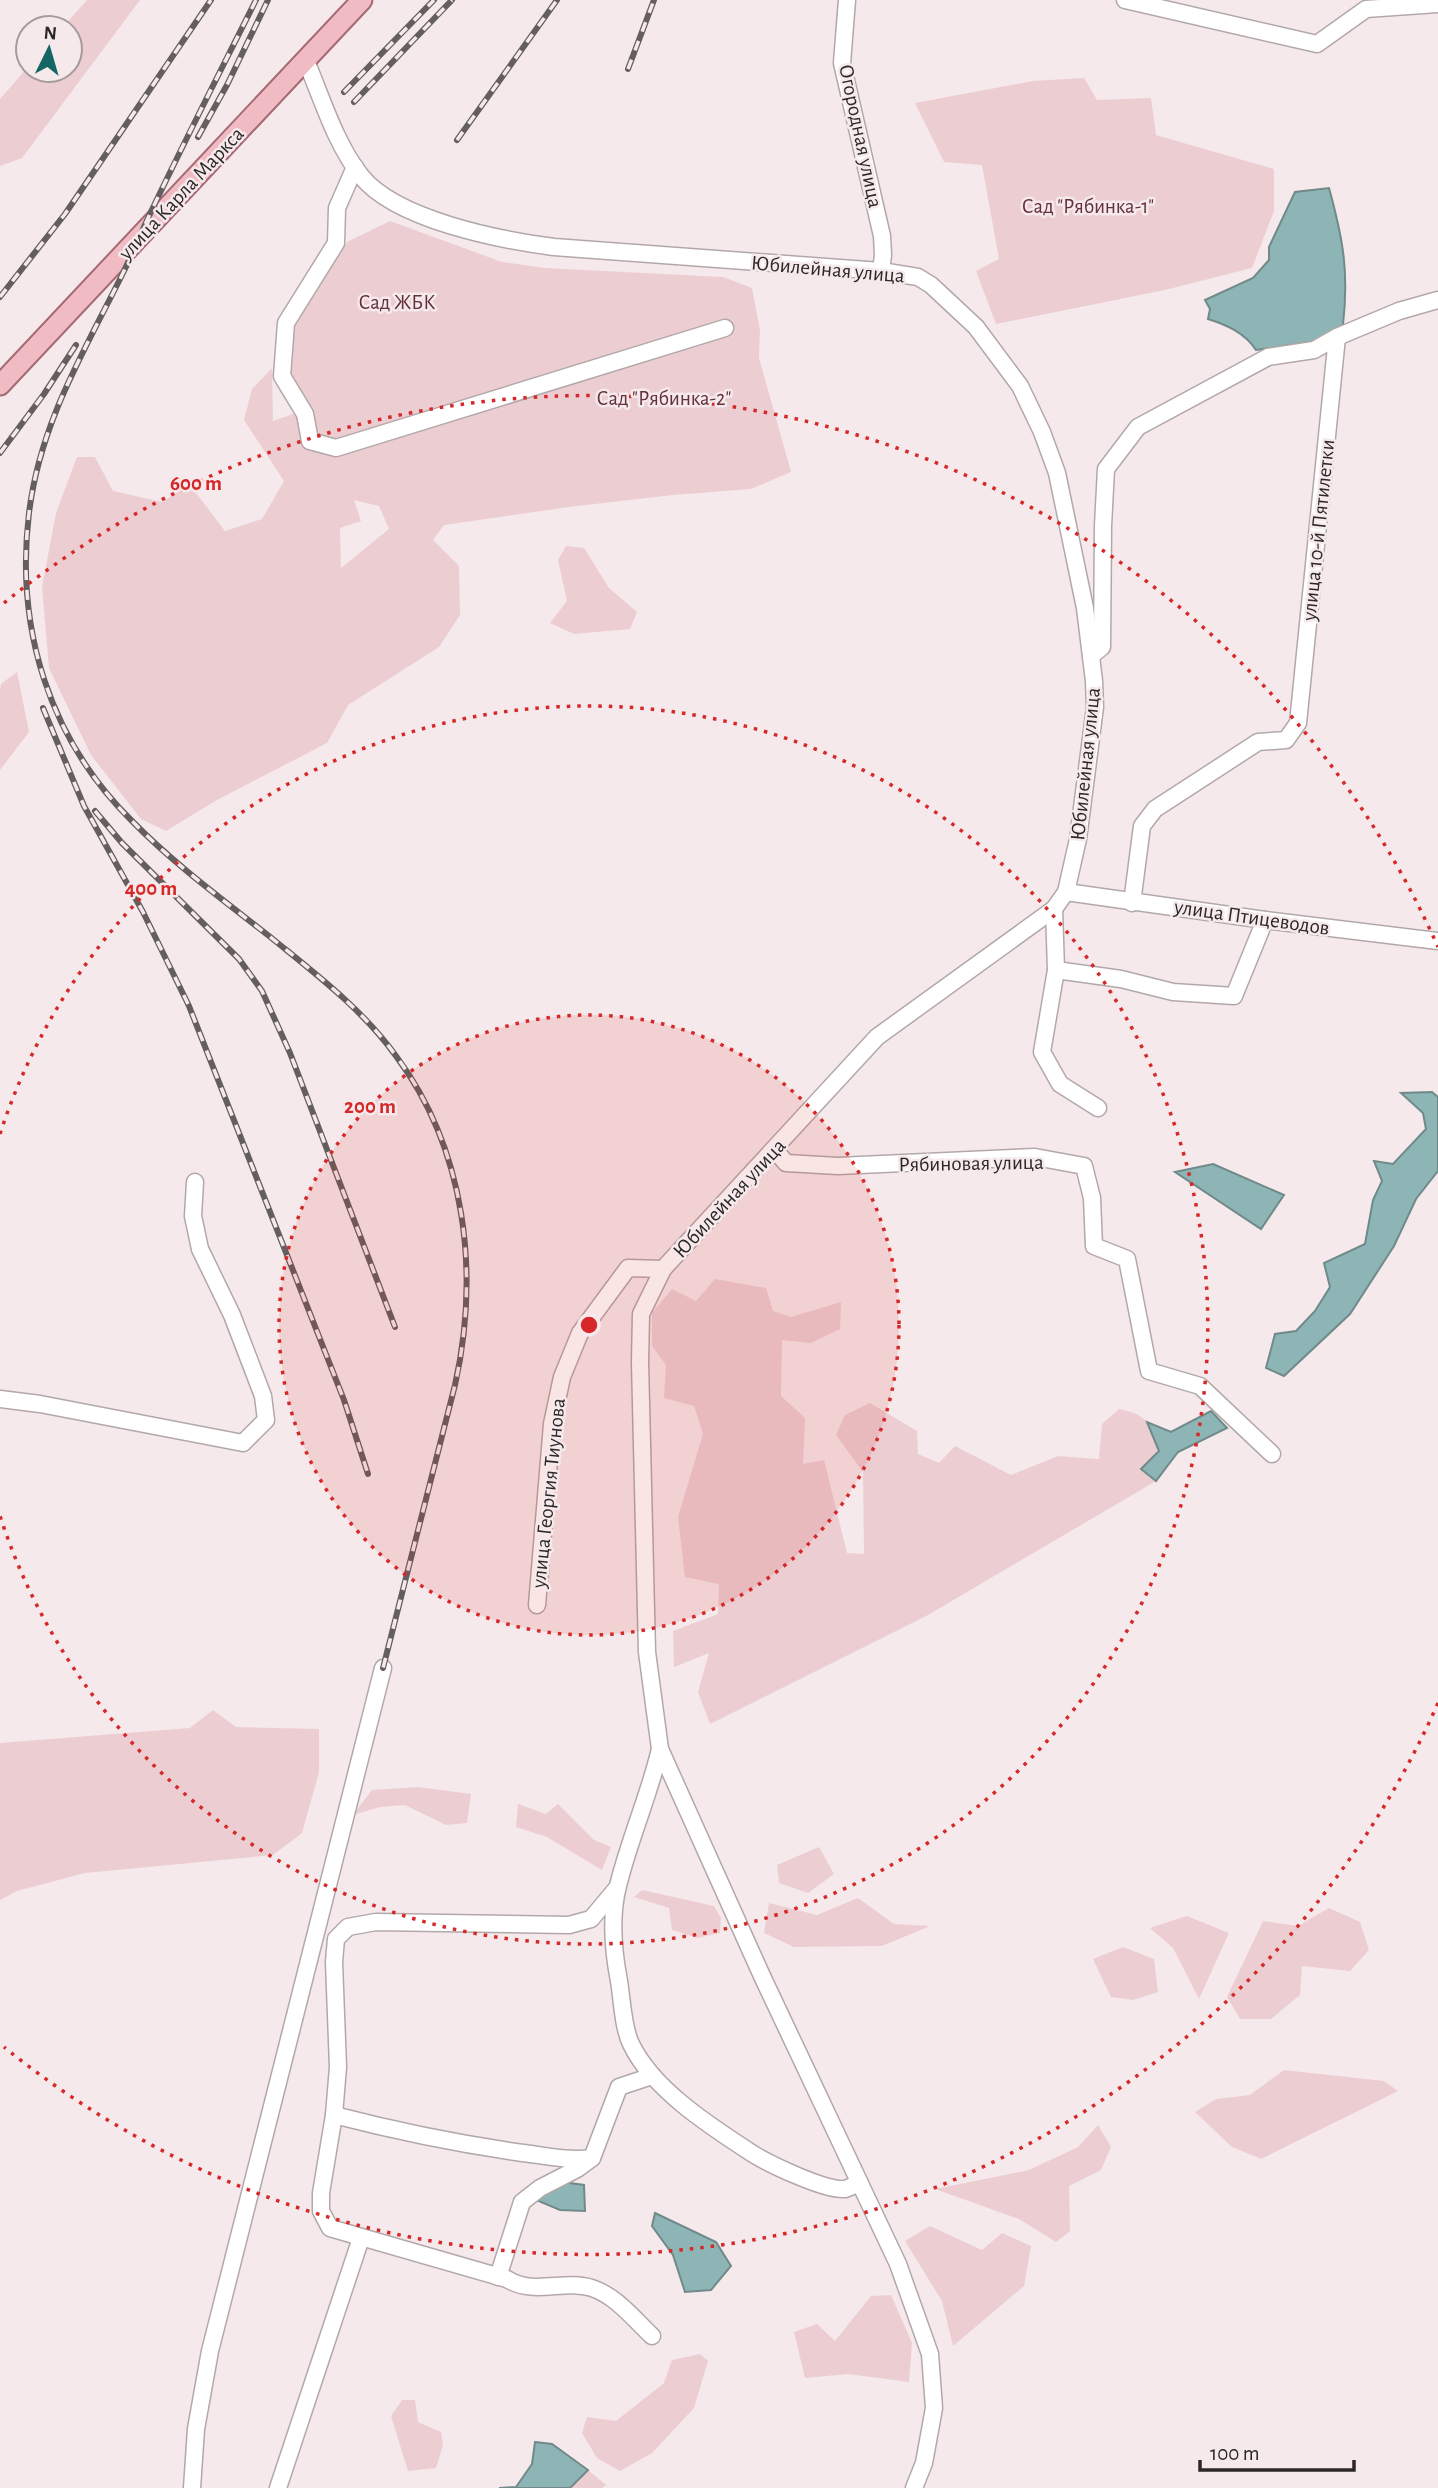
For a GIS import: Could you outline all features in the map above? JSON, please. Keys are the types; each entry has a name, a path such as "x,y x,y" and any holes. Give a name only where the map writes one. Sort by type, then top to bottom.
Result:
{"main road":[{"name":"улица Карла Маркса","path":"0,385 362,0"}],"street":[{"name":"Огородная улица","path":"847,0 842,63 880,225 883,255 881,271"},
{"path":"1125,0 1317,44 1366,9 1438,4"},
{"name":"Юбилейная улица","path":"306,61 355,167 374,189 423,215 519,242 554,247 881,271 918,277 944,295 975,327 1020,386 1038,421 1057,473 1083,596 1095,706 1078,839 1066,892 1054,909 877,1037 663,1269 641,1314 647,1652 660,1749 762,1976 898,2264 930,2354 934,2408 925,2463 914,2488"},
{"path":"355,167 337,208 336,243 286,323 282,376 305,414 310,441 335,447 725,328"},
{"path":"1091,656 1102,647 1106,469 1138,427 1268,357 1314,350 1337,337 1399,311 1438,300"},
{"name":"улица 10-й Пятилетки","path":"1132,903 1142,825 1155,809 1258,742 1286,740 1298,723 1337,337"},
{"name":"улица Птицеводов","path":"1066,892 1132,903 1438,941"},
{"path":"1054,909 1056,970 1042,1052 1060,1084 1098,1108"},
{"path":"1056,970 1121,979 1173,992 1234,996 1265,920"},
{"name":"Рябиновая улица","path":"775,1150 786,1163 838,1166 1035,1157 1084,1166 1092,1198 1094,1246 1127,1259 1149,1371 1200,1385 1272,1454"},
{"path":"0,1399 40,1404 243,1443 266,1420 259,1384 232,1315 200,1249 193,1216 195,1182"},
{"name":"улица Георгия Тиунова","path":"537,1605 552,1424 562,1377 580,1333 628,1268 663,1269"},
{"path":"192,2488 196,2429 210,2351 383,1668"},
{"path":"660,1749 617,1888 612,1929 630,2042 652,2076 714,2129 752,2154 787,2172 845,2189 860,2183"},
{"path":"617,1888 591,1919 569,1925 376,1922 348,1927 336,1939 334,1962 338,2067 334,2115 321,2193 321,2211 330,2228 498,2277 517,2286 539,2288 573,2284 591,2287 607,2294 652,2336"},
{"path":"498,2277 522,2202 540,2188 592,2158 619,2087 652,2076"},
{"path":"334,2115 407,2133 492,2149 576,2160 592,2158"},
{"path":"278,2488 361,2238"}],"green space":[{"path":"87,0 140,0 84,75 84,14 74,14"},
{"name":"Сад \"Рябинка-1\"","path":"1084,78 1097,100 1151,98 1156,135 1274,169 1274,211 1252,268 1165,290 996,324 976,271 999,259 982,165 944,162 915,103 1033,81"},
{"path":"14,83 77,84 22,158 0,166 0,99"},
{"path":"390,221 502,262 545,268 723,277 752,288 760,330 759,358 791,472 751,489 569,507 444,525 433,540 459,566 460,615 439,647 348,705 327,743 217,800 166,831 141,819 91,755 49,668 42,587 56,513 77,457 95,457 113,491 162,502 190,485 225,531 262,519 284,481 244,420 252,389 272,368 273,421 308,409 287,368 290,334 347,242","holes":["354,500 379,506 389,529 341,568 340,528 361,521"]},
{"path":"566,546 584,548 609,588 637,612 630,629 574,634 550,623 567,601 558,560"},
{"path":"17,672 29,732 0,770 1,684"},
{"path":"715,1279 766,1288 773,1311 791,1317 841,1302 840,1329 811,1343 782,1340 781,1396 805,1418 803,1464 824,1460 847,1553 864,1554 863,1472 836,1435 845,1415 870,1403 917,1431 918,1454 939,1463 955,1446 1011,1475 1058,1456 1099,1459 1102,1424 1119,1409 1129,1411 1147,1422 1159,1452 1141,1469 1156,1481 928,1615 710,1724 698,1692 709,1653 674,1667 673,1631 718,1614 719,1584 685,1577 678,1517 703,1434 694,1406 664,1398 666,1365 652,1346 652,1313 672,1289 696,1301"},
{"path":"213,1710 236,1727 319,1729 319,1772 302,1833 273,1855 85,1873 17,1891 0,1900 0,1743 190,1728"},
{"path":"418,1787 471,1794 467,1823 446,1825 405,1805 380,1807 353,1815 372,1790"},
{"path":"518,1804 546,1814 558,1804 594,1840 611,1847 602,1870 547,1837 516,1827"},
{"path":"819,1847 834,1874 808,1893 779,1883 777,1865"},
{"path":"642,1890 714,1906 721,1918 720,1933 698,1938 672,1930 669,1908 634,1897"},
{"path":"858,1898 894,1924 930,1926 882,1946 794,1947 764,1933 769,1903 817,1915"},
{"path":"1329,1908 1360,1922 1369,1950 1350,1971 1302,1966 1300,1995 1271,2019 1240,2019 1227,1997 1263,1921 1298,1926"},
{"path":"1187,1916 1229,1933 1199,1999 1173,1948 1150,1928"},
{"path":"1123,1947 1154,1959 1158,1992 1133,2000 1111,1997 1093,1959"},
{"path":"1284,2070 1384,2081 1398,2091 1261,2159 1232,2147 1195,2112 1216,2099 1250,2095"},
{"path":"1098,2125 1111,2147 1101,2170 1069,2186 1070,2231 1056,2242 1019,2219 935,2189 1029,2170 1078,2147"},
{"path":"930,2226 982,2250 1002,2233 1031,2246 1024,2286 953,2346 942,2301 905,2241"},
{"path":"891,2295 912,2343 909,2382 848,2374 805,2378 794,2332 817,2324 835,2341 871,2296"},
{"path":"700,2354 708,2361 694,2408 652,2453 620,2471 597,2458 582,2433 587,2417 616,2421 664,2383 672,2360"},
{"path":"402,2400 415,2400 418,2422 441,2432 443,2445 436,2468 408,2471 391,2416"},
{"path":"588,2470 606,2485 602,2488 570,2488"}],"water":[{"path":"1329,188 1344,255 1343,325 1317,341 1256,350 1235,330 1208,319 1210,309 1205,300 1253,278 1269,260 1269,247 1295,192"},
{"path":"1432,1092 1438,1097 1438,1171 1416,1199 1394,1246 1350,1314 1284,1376 1266,1368 1275,1334 1296,1331 1315,1311 1330,1287 1324,1263 1365,1244 1373,1200 1382,1181 1374,1161 1393,1164 1426,1129 1423,1113 1401,1093"},
{"path":"1213,1164 1284,1195 1261,1229 1175,1172"},
{"path":"1211,1411 1227,1428 1178,1452 1156,1481 1141,1469 1159,1451 1147,1422 1171,1432"},
{"path":"555,2181 584,2185 585,2211 560,2210 536,2200"},
{"path":"655,2213 716,2242 731,2266 711,2290 685,2292 673,2255 652,2226"},
{"path":"535,2442 552,2444 588,2470 570,2488 499,2488 516,2487 532,2464"}],"railway":[{"path":"0,297 65,214 211,0"},
{"path":"256,0 78,361 53,419 35,480 29,513 26,556 28,598 44,679 59,718 103,789 166,853 323,980 369,1023 396,1056 420,1093 438,1131 452,1172 466,1256 463,1343 455,1385 383,1668"},
{"path":"198,137 227,85 268,0"},
{"path":"344,92 434,0"},
{"path":"354,102 452,0"},
{"path":"457,140 557,0"},
{"path":"628,69 654,0"},
{"path":"0,453 76,345"},
{"path":"43,708 84,806 143,912 189,1006 344,1400 368,1474"},
{"path":"95,811 122,843 239,959 262,991 290,1053 395,1327"}],"park label":[{"name":"Сад ЖБК","path":"397,302"},
{"name":"Сад \"Рябинка-2\"","path":"664,398"}]}
